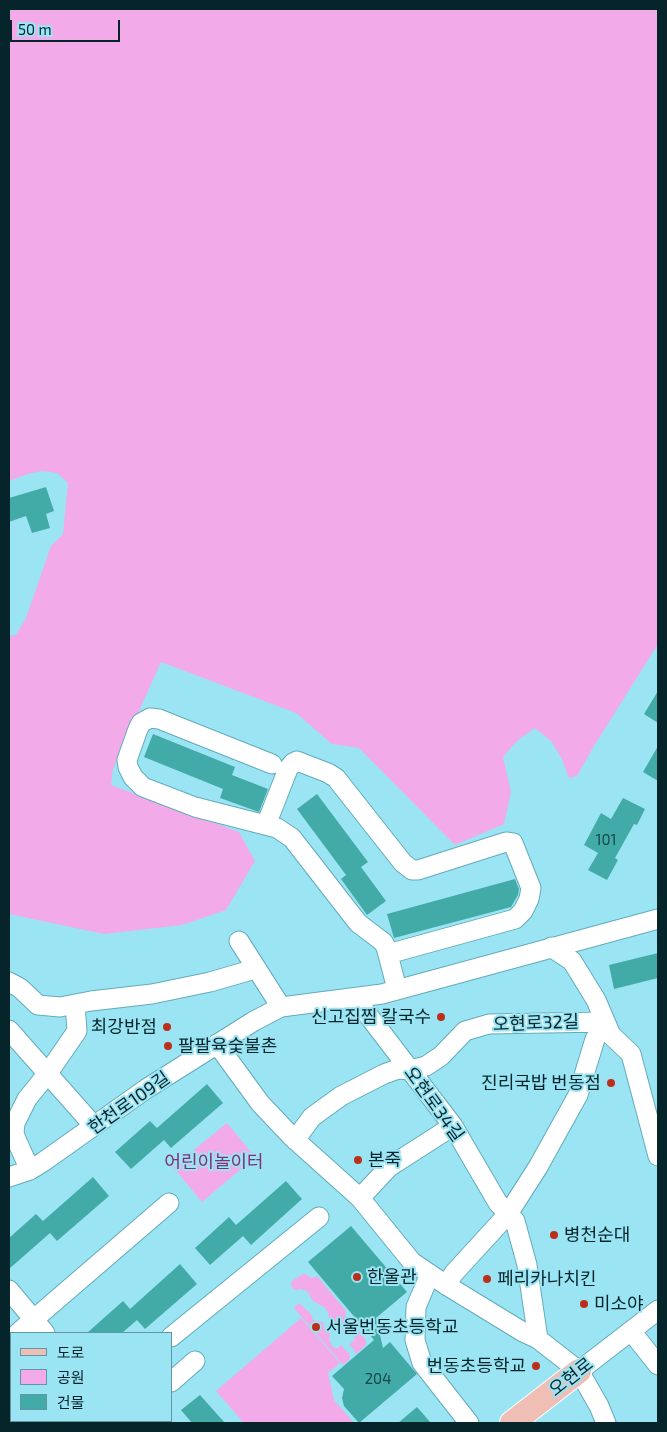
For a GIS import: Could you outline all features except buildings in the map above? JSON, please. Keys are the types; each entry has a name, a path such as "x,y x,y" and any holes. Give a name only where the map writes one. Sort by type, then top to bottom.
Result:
{"main road":[{"name":"오현로","path":"512,1423 578,1372"}],"street":[{"path":"272,764 159,719 150,718 141,723 127,760 133,777 143,787 195,807 277,828 292,838 363,929 380,939 386,947 397,989"},
{"path":"266,825 288,769 293,762 297,761 336,778 403,863 412,870 418,870 506,842 513,843 531,888 529,899 523,911 515,919 388,954"},
{"name":"한천로109길","path":"9,1177 30,1170 60,1152 146,1089 254,1021 281,1008 382,994 658,919"},
{"path":"238,940 281,1008"},
{"path":"551,947 572,961 596,1000 611,1035 631,1054 658,1156"},
{"path":"9,982 20,988 38,1005 60,1007 161,992 210,982 255,969"},
{"name":"오현로34길","path":"355,998 453,1126 498,1203 515,1221 527,1265 538,1339"},
{"path":"30,1170 14,1133 15,1123 27,1099 48,1074 77,1031 75,1004"},
{"path":"446,1285 454,1273 508,1214 538,1167 578,1095 595,1039 605,1022"},
{"name":"오현로32길","path":"295,1140 312,1117 341,1096 398,1069 410,1070 426,1066 441,1056 465,1031 489,1024 605,1022"},
{"path":"9,1030 94,1126"},
{"path":"217,1044 260,1103 295,1140 360,1198 412,1262 446,1285 523,1332 538,1339 578,1372 599,1406 606,1423"},
{"path":"360,1198 389,1167 453,1126"},
{"path":"22,1332 39,1327 169,1203"},
{"path":"172,1336 319,1217"},
{"path":"430,1274 416,1307 416,1340 418,1348 422,1363 469,1423"},
{"path":"9,1290 39,1327"},
{"name":"오현로","path":"578,1372 658,1310"},
{"path":"631,1331 658,1365"},
{"path":"172,1381 195,1361"}],"green space":[{"path":"9,9 658,9 658,644 577,776 569,778 561,757 551,741 535,728 517,741 503,757 511,792 504,824 455,845 359,748 332,744 296,713 161,662 113,769 111,785 239,832 255,861 226,910 182,925 104,934 9,914 9,636 16,635 26,618 51,546 63,534 68,483 57,473 42,471 9,481"},
{"name":"어린이놀이터","path":"227,1123 255,1157 202,1202 173,1167"},
{"path":"305,1274 312,1278 317,1276 346,1311 345,1315 366,1340 366,1345 356,1354 349,1345 355,1339 354,1334 350,1331 339,1330 333,1326 328,1312 324,1307 313,1301 307,1291 292,1288 292,1281"},
{"path":"299,1303 311,1314 313,1320 323,1322 325,1331 330,1333 329,1340 334,1348 338,1348 341,1345 350,1355 350,1359 343,1365 294,1308"},
{"path":"301,1318 340,1363 328,1373 334,1400 354,1423 244,1423 216,1391"}],"place":[{"name":"신고집찜 칼국수","path":"441,1017"},
{"name":"최강반점","path":"167,1027"},
{"name":"팔팔육숯불촌","path":"168,1046"},
{"name":"진리국밥 번동점","path":"611,1083"},
{"name":"본죽","path":"358,1160"},
{"name":"병천순대","path":"554,1235"},
{"name":"한울관","path":"357,1277"},
{"name":"페리카나치킨","path":"487,1279"},
{"name":"미소야","path":"584,1304"},
{"name":"서울번동초등학교","path":"316,1327"},
{"name":"번동초등학교","path":"536,1366"}]}
